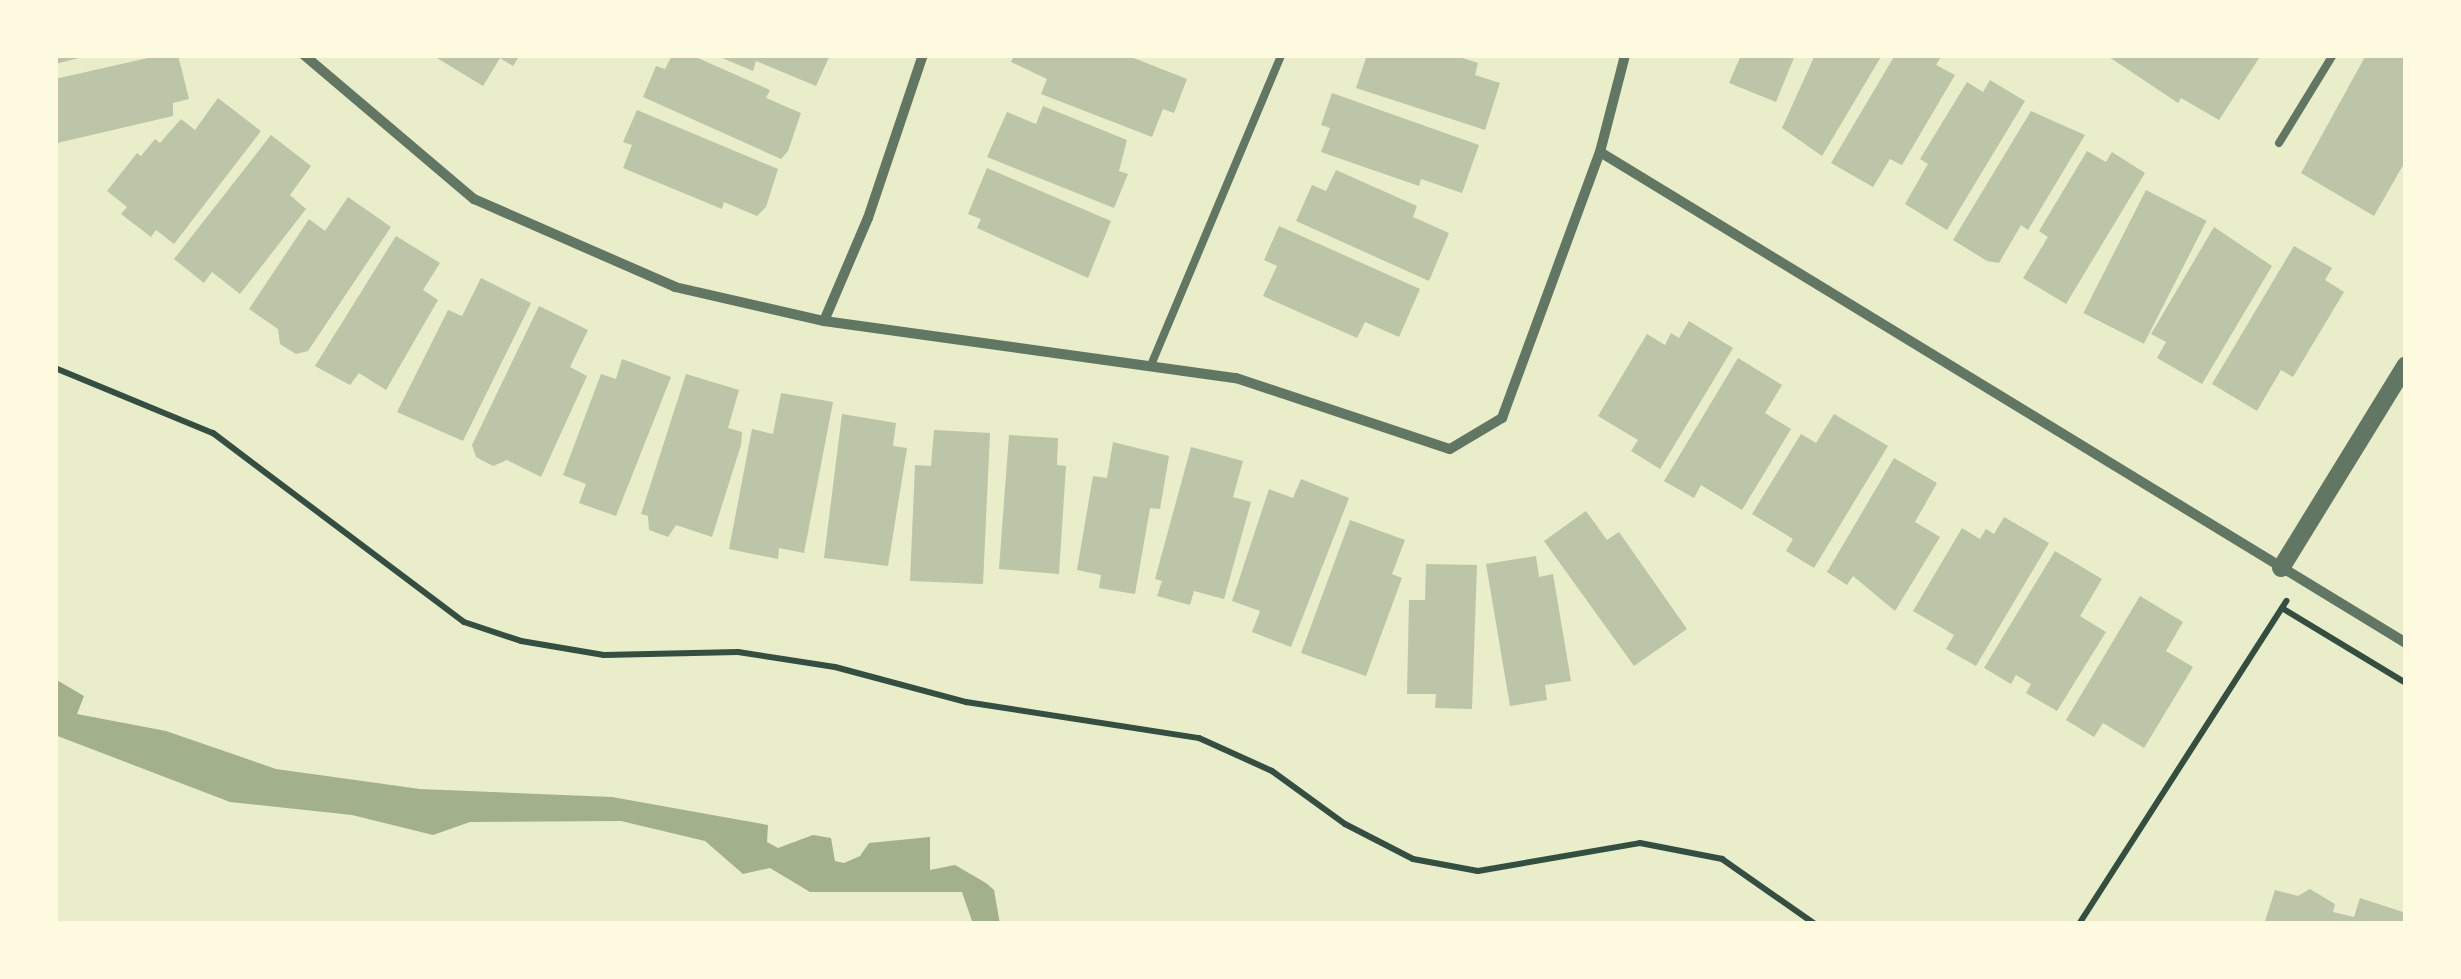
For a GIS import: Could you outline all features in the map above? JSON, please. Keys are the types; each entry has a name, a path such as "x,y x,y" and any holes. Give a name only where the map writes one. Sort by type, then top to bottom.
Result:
{"street":[{"path":"304,55 474,199 675,287 824,322 1236,378 1450,449 1502,418 1600,152 1625,55"},
{"path":"824,322 868,218 923,55"},
{"path":"1600,152 2406,643"},
{"path":"2282,568 2406,365"}],"lane":[{"path":"1151,365 1281,55"},
{"path":"2279,143 2332,55"}],"path":[{"path":"55,368 214,432 464,622 520,641 604,654 738,652 834,667 966,702 1199,738 1272,771 1345,824 1413,859 1478,872 1640,843 1722,859 1815,924"},
{"path":"2079,924 2300,578"},
{"path":"2282,608 2406,683"}],"shaded area":[{"path":"55,679 84,696 77,714 166,731 276,769 420,789 612,797 768,825 767,842 778,848 813,835 831,838 835,861 844,863 860,856 869,843 930,837 930,870 955,865 986,883 994,890 1000,924 973,924 962,892 810,892 770,868 743,874 705,841 621,821 470,822 433,835 352,815 230,802 55,735"}],"building":[{"path":"55,55 87,55 87,56 55,64"},
{"path":"161,55 178,55 189,99 173,103 173,116 57,143 55,79"},
{"path":"432,55 520,55 513,66 500,58 483,86"},
{"path":"672,55 691,55 770,90 766,98 801,113 788,151 781,159 643,97 656,66 665,69"},
{"path":"715,55 830,55 816,86 756,61 753,71"},
{"path":"1014,55 1126,55 1187,79 1174,113 1163,109 1152,137 1041,94 1047,79 1011,62"},
{"path":"1367,55 1453,55 1478,63 1475,75 1500,83 1485,130 1356,88"},
{"path":"1741,55 1795,55 1776,102 1729,83"},
{"path":"1815,55 1882,55 1822,156 1782,128"},
{"path":"1895,55 1942,55 1936,65 1955,75 1902,165 1890,159 1873,187 1831,163"},
{"path":"2106,55 2261,55 2219,120 2181,98 2178,103"},
{"path":"2366,55 2406,55 2406,160 2374,216 2301,173"},
{"path":"1990,80 2025,101 1947,230 1905,204 1928,164 1920,159 1967,82 1983,92"},
{"path":"1332,93 1479,145 1462,193 1421,179 1419,186 1321,152 1330,128 1321,125"},
{"path":"218,98 261,131 174,244 156,230 151,237 121,214 127,207 107,191 137,153 141,156 155,139 160,143 181,119 195,130"},
{"path":"1043,106 1127,140 1119,171 1128,174 1114,208 987,157 1007,112 1036,124"},
{"path":"637,110 778,169 766,207 757,216 724,202 722,209 623,168 632,145 623,142"},
{"path":"2031,111 2085,135 2028,230 2021,225 1999,263 1987,261 1953,240"},
{"path":"271,135 311,166 290,195 306,209 240,294 212,272 204,283 174,259"},
{"path":"2087,151 2106,162 2112,152 2145,173 2066,304 2023,278 2048,237 2039,231"},
{"path":"987,168 1111,221 1088,278 977,228 981,219 968,214"},
{"path":"1336,170 1417,206 1413,217 1449,233 1429,281 1296,221 1312,185 1326,191"},
{"path":"2146,190 2207,221 2144,344 2083,313"},
{"path":"348,197 391,227 308,351 296,354 280,344 278,329 249,309 309,219 325,231"},
{"path":"1279,226 1420,289 1399,337 1365,322 1357,338 1263,296 1277,266 1264,260"},
{"path":"2214,227 2272,266 2202,384 2157,358 2166,342 2151,334"},
{"path":"396,236 440,263 423,290 438,300 386,390 359,373 350,385 315,366"},
{"path":"2294,246 2332,268 2325,280 2344,292 2293,377 2281,370 2257,411 2212,384"},
{"path":"481,278 531,303 463,441 397,412 448,310 462,316"},
{"path":"539,306 588,330 570,367 587,376 541,477 507,460 493,466 476,457 472,445"},
{"path":"1689,321 1733,348 1660,469 1631,451 1638,440 1598,416 1647,334 1665,345 1671,333 1679,338"},
{"path":"1738,358 1782,385 1765,413 1791,429 1742,510 1701,485 1694,498 1664,481"},
{"path":"622,359 671,377 616,516 579,503 586,484 563,475 601,374 616,379"},
{"path":"686,374 739,390 728,428 742,432 741,445 712,537 676,525 668,537 649,530 648,516 641,514"},
{"path":"781,393 833,402 804,553 779,548 778,559 729,549 752,429 773,434"},
{"path":"842,414 896,423 893,446 907,448 888,566 824,558"},
{"path":"1834,414 1888,446 1814,568 1786,551 1793,539 1752,514 1801,434 1816,443"},
{"path":"934,430 990,433 983,584 910,581 915,465 931,466"},
{"path":"1009,435 1058,438 1057,465 1066,466 1059,574 999,569"},
{"path":"1113,442 1169,456 1160,509 1150,508 1135,594 1099,588 1101,575 1077,570 1093,476 1107,478"},
{"path":"1191,447 1243,461 1233,497 1251,502 1224,599 1194,591 1190,605 1157,596 1162,581 1155,579"},
{"path":"1894,458 1937,483 1915,522 1940,537 1895,611 1853,576 1847,585 1827,572"},
{"path":"1301,479 1349,498 1291,647 1252,632 1260,611 1232,601 1269,489 1293,498"},
{"path":"1586,511 1607,540 1619,532 1687,629 1634,666 1544,541"},
{"path":"2004,517 2049,543 1976,666 1946,649 1954,635 1913,611 1962,528 1980,539 1986,529 1994,534"},
{"path":"1350,520 1405,540 1392,574 1402,578 1366,676 1301,653"},
{"path":"2055,551 2102,579 2080,616 2106,632 2057,711 2026,693 2031,684 2016,675 2011,684 1984,668"},
{"path":"1536,556 1539,577 1553,574 1571,681 1545,685 1547,700 1510,706 1486,564"},
{"path":"1426,564 1477,565 1472,709 1435,708 1436,694 1407,694 1409,600 1425,600"},
{"path":"2140,596 2183,622 2166,651 2193,667 2144,748 2103,723 2094,737 2066,720"},
{"path":"2310,889 2335,904 2333,912 2354,917 2360,898 2406,913 2406,924 2264,924 2275,890 2298,896"}]}
